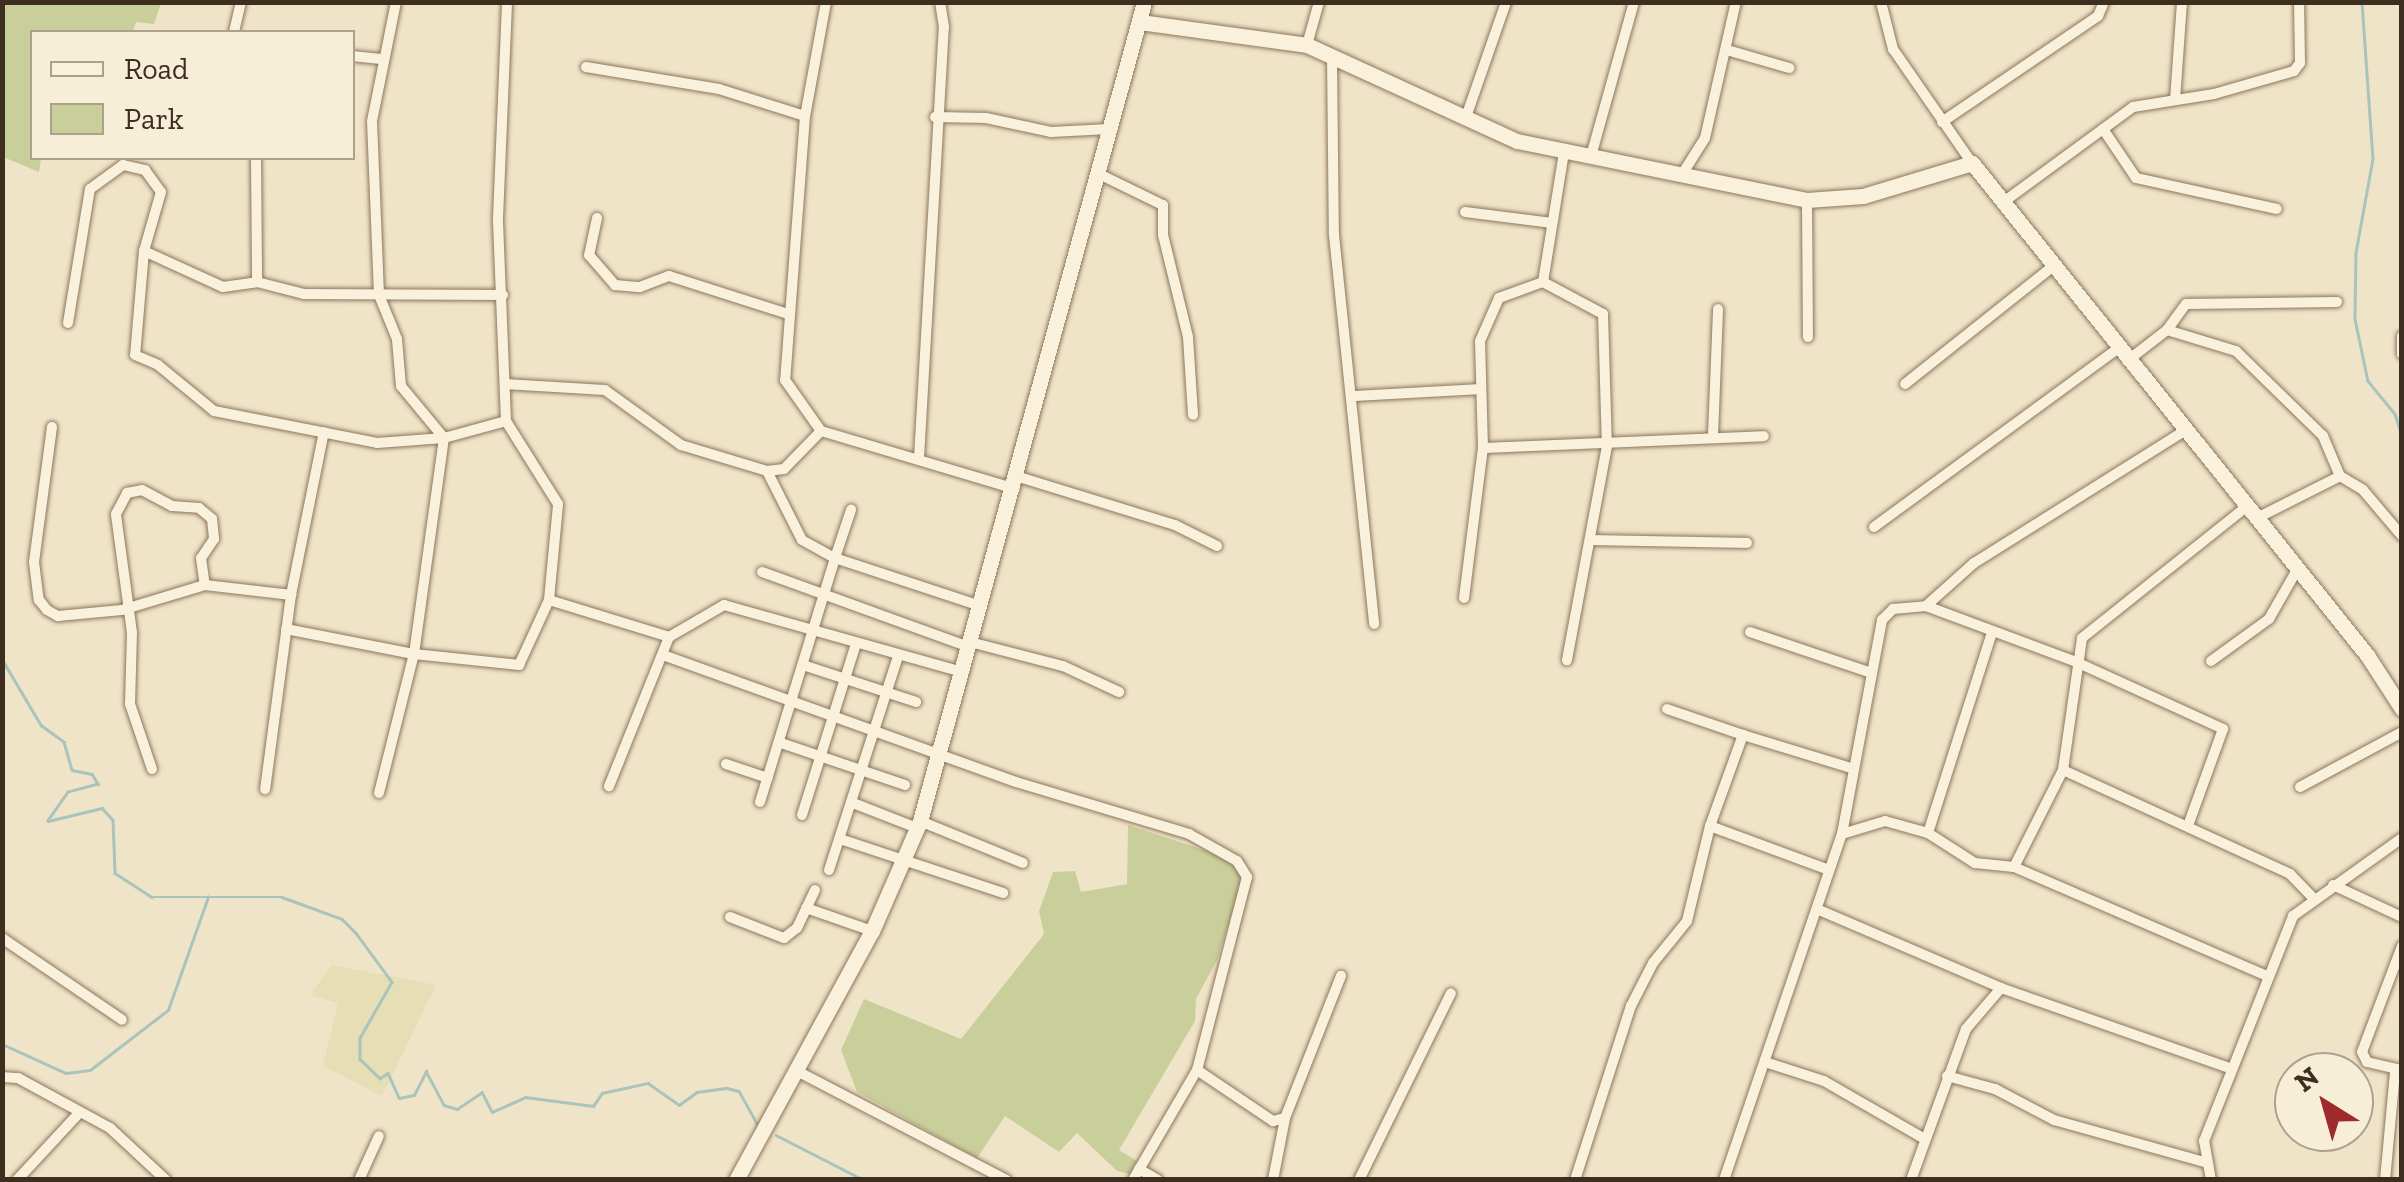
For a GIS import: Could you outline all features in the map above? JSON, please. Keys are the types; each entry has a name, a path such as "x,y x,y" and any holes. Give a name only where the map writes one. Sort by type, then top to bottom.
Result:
{"street":[{"path":"235,30 242,2"},
{"path":"379,793 414,654 444,438 401,386 397,339 379,295 370,186 381,59 396,2"},
{"path":"286,629 414,654 519,665 549,600 558,504 506,421 498,218 507,2"},
{"path":"919,458 935,118 944,27 940,2"},
{"path":"736,1180 872,931 918,825 942,755 969,644 1017,483 1144,2"},
{"path":"1307,45 1319,2"},
{"path":"1464,120 1506,2"},
{"path":"1591,156 1634,2"},
{"path":"1681,176 1705,138 1736,2"},
{"path":"1881,2 1892,49 1972,164 2050,268 2400,700"},
{"path":"1942,122 2098,16 2104,2"},
{"path":"2175,100 2182,2"},
{"path":"2002,203 2133,106 2175,100 2294,71 2300,63 2299,2"},
{"path":"823,3 805,116 785,380 821,431 1174,525 1217,546"},
{"path":"1140,22 1307,45 1464,120 1564,152 1807,200 1864,196 1972,164"},
{"path":"1727,50 1789,68"},
{"path":"355,56 381,59"},
{"path":"1332,56 1334,235 1355,396 1374,624"},
{"path":"586,67 719,89 805,116"},
{"path":"935,118 986,118 1051,132 1109,129"},
{"path":"2103,129 2136,178 2277,209"},
{"path":"1542,282 1564,152"},
{"path":"256,160 256,282"},
{"path":"68,323 90,190 124,161 146,170 161,192 144,251 135,355 158,364 214,411 377,444 444,438 506,421"},
{"path":"1097,173 1163,205 1163,235 1188,336 1193,416"},
{"path":"1807,200 1808,337"},
{"path":"1465,212 1552,222"},
{"path":"597,218 589,254 615,285 640,287 669,276 788,314"},
{"path":"144,251 223,287 256,282 304,294 503,294"},
{"path":"1905,384 2050,268"},
{"path":"1464,598 1482,448 1480,342 1489,312 1510,289 1542,282 1603,314 1607,446 1594,540 1567,660"},
{"path":"1874,527 2122,355 2167,330 2186,304 2337,302"},
{"path":"1714,435 1718,309"},
{"path":"2167,330 2236,352 2323,436 2340,476 2363,490 2402,536"},
{"path":"2402,336 2402,354"},
{"path":"505,384 605,390 681,446 767,471 784,469 821,431"},
{"path":"1355,396 1481,389"},
{"path":"52,427 34,562 39,600 58,616 129,608 205,585 290,595"},
{"path":"265,789 290,595 324,432"},
{"path":"1926,606 1974,564 2183,432"},
{"path":"1482,448 1607,446 1714,435 1764,436"},
{"path":"767,471 802,540 836,558 980,606"},
{"path":"2014,867 2063,770 2074,661 2082,638 2250,513 2340,476"},
{"path":"152,769 130,704 129,608 116,514 132,490 172,506 200,508 212,519 214,539 201,558 205,585"},
{"path":"760,802 795,704 851,510"},
{"path":"1594,540 1748,542"},
{"path":"2211,661 2269,619 2297,570"},
{"path":"762,572 969,644 1063,666 1119,692"},
{"path":"549,600 669,637"},
{"path":"609,786 669,637 724,605 962,672"},
{"path":"1724,1180 1842,834 1869,672 1882,620 1893,610 1926,606 2074,661 2222,729 2189,822"},
{"path":"1750,632 1869,672"},
{"path":"1928,833 1992,632"},
{"path":"802,815 856,644"},
{"path":"663,655 942,755 1188,834 1237,861 1248,877 1197,1070 1136,1174 1158,1180"},
{"path":"829,870 898,656"},
{"path":"806,666 916,702"},
{"path":"1667,710 1851,768"},
{"path":"2300,787 2402,732"},
{"path":"1576,1180 1631,1006 1653,963 1687,922 1710,826 1743,735"},
{"path":"780,744 905,785"},
{"path":"726,764 768,778"},
{"path":"2063,770 2134,806 2189,822 2290,874 2313,898"},
{"path":"853,803 1024,863"},
{"path":"1842,834 1885,822 1928,833 1975,863 2014,867 2267,976"},
{"path":"1710,826 1829,870"},
{"path":"2211,1180 2202,1150 2230,1068 2293,916 2402,838"},
{"path":"840,840 1003,892"},
{"path":"2333,885 2402,917"},
{"path":"730,917 784,938 815,890"},
{"path":"806,908 872,931"},
{"path":"1817,909 2001,988 2230,1068"},
{"path":"2,938 122,1020"},
{"path":"2385,1180 2398,1071 2367,1062 2362,1052 2402,946"},
{"path":"1273,1180 1285,1118 1341,976"},
{"path":"1911,1180 1966,1029 2001,988"},
{"path":"1358,1180 1452,994"},
{"path":"1765,1062 1824,1081 1925,1139"},
{"path":"1197,1070 1273,1121 1285,1118"},
{"path":"797,1071 1006,1180"},
{"path":"1947,1076 1995,1089 2054,1120 2204,1162"},
{"path":"2,1077 18,1078 110,1128 166,1180"},
{"path":"16,1180 79,1113"},
{"path":"358,1180 380,1136"}],"shaded area":[{"path":"332,965 436,985 382,1096 323,1066 338,1003 310,995"}],"green space":[{"path":"2,3 161,3 154,24 136,22 134,30 30,30 30,160 41,160 39,172 3,157"},
{"path":"1128,825 1228,858 1244,875 1217,960 1196,999 1195,1021 1119,1150 1137,1161 1130,1174 1117,1171 1077,1133 1059,1152 1005,1116 977,1158 857,1092 841,1050 864,999 961,1039 1044,934 1039,911 1053,872 1075,871 1081,892 1127,884"}],"waterway":[{"path":"2362,2 2373,159 2356,253 2355,319 2368,381 2395,414 2402,435"},
{"path":"2,659 41,725 64,742 72,770 92,774 98,784 68,792 48,821 102,808 113,820 115,873 152,897 282,897 342,919 356,933 392,982 360,1038 360,1059 380,1078 388,1073 399,1098 414,1095 426,1071 444,1105 457,1109 482,1092 492,1112 525,1097 593,1106 602,1093 648,1083 679,1105 697,1092 727,1088 739,1091 759,1127"},
{"path":"2,1044 66,1073 90,1070 168,1010 208,897"},
{"path":"776,1135 864,1180"}]}
